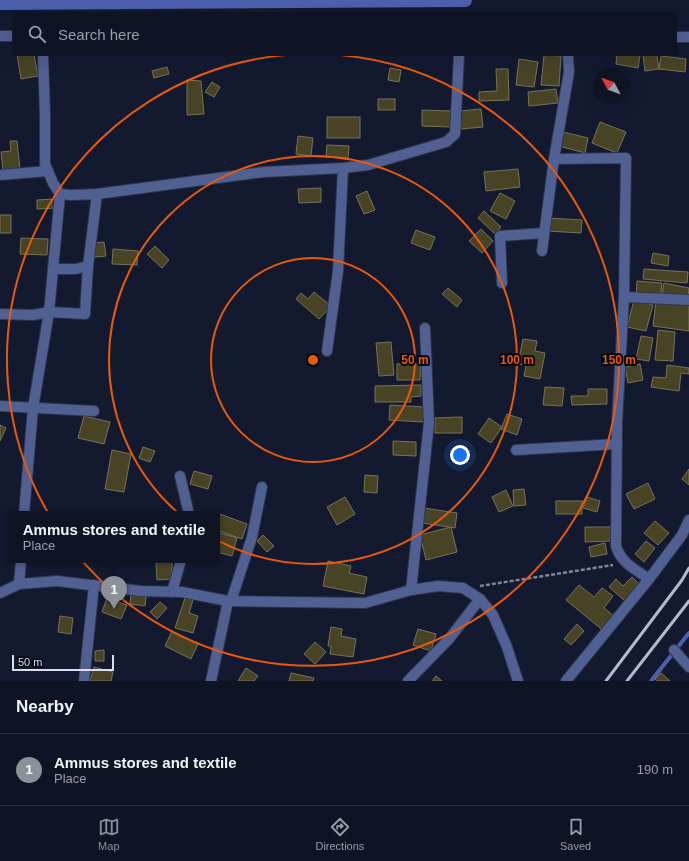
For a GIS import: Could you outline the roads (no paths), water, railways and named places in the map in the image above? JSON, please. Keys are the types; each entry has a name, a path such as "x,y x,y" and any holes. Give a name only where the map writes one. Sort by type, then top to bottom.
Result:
{"street":[{"path":"0,36 12,36"},
{"path":"677,37 689,37"},
{"path":"24,511 33,408 49,312 60,194 45,164 43,56"},
{"path":"60,194 71,196 97,194 264,172 343,168 368,165 452,139 455,134 459,56"},
{"path":"542,251 554,159 569,72 568,56"},
{"path":"554,159 626,158 624,297 617,444 616,546 619,555 626,563 649,579"},
{"path":"328,351 338,271 343,168"},
{"path":"0,175 48,172"},
{"path":"0,314 33,314 49,312 85,314 88,266 97,194"},
{"path":"502,283 500,236 544,233"},
{"path":"53,269 76,270 88,266"},
{"path":"624,297 689,300"},
{"path":"411,590 429,423 425,328"},
{"path":"0,406 94,411"},
{"path":"516,450 617,444"},
{"path":"180,476 188,511"},
{"path":"211,681 229,601 252,537 262,487"},
{"path":"566,681 649,579 682,534 689,520"},
{"path":"19,584 21,563"},
{"path":"172,592 180,563"},
{"path":"0,593 19,584 56,581 141,591 182,592 229,601 365,603 411,590 438,586 463,588 480,599 493,615 507,647 518,681"},
{"path":"84,681 94,585"},
{"path":"408,681 448,639 480,599"},
{"path":"674,650 689,667"}],"waterway":[{"path":"0,3 465,0"},
{"path":"651,681 689,633"}],"railway":[{"path":"606,681 682,580 689,568"},
{"path":"627,681 689,601"}],"place":[{"name":"Ammus stores and textile","path":"114,609"}]}
